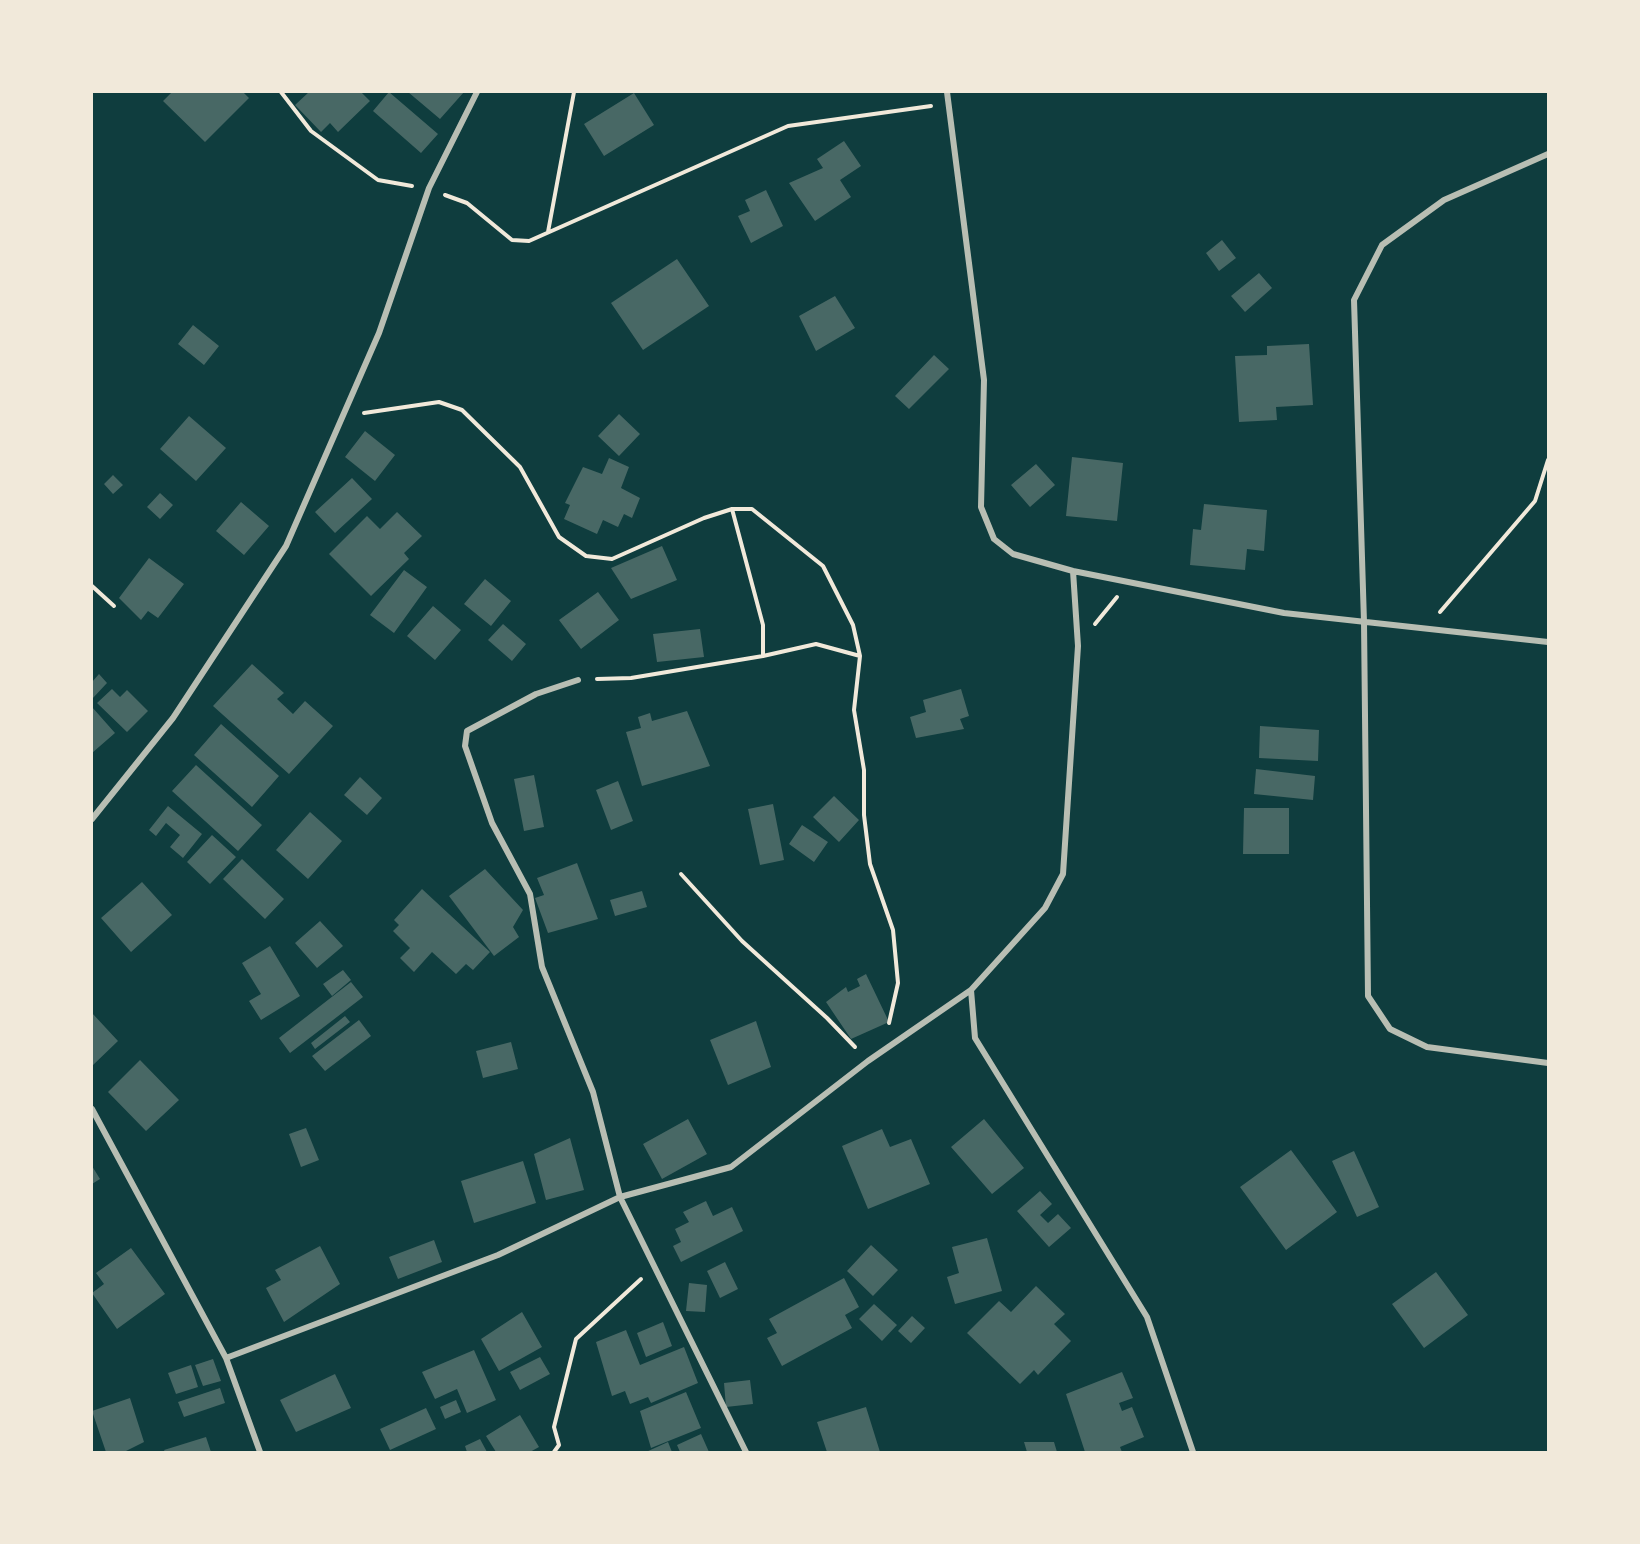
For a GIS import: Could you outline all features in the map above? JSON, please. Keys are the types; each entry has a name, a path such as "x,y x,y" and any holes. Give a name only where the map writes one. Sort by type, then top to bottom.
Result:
{"street":[{"path":"92,819 172,718 286,546 379,333 429,188 477,92"},
{"path":"947,92 984,380 981,507 994,540 1013,554 1073,571 1284,614 1548,642"},
{"path":"1548,154 1444,200 1382,245 1354,300 1364,622 1368,996 1390,1029 1427,1047 1548,1063"},
{"path":"226,1358 498,1255 620,1197 731,1167 868,1061 971,990 1045,908 1063,874 1078,646 1073,571"},
{"path":"578,680 536,694 467,731 465,746 492,823 530,894 542,967 592,1092 620,1197 746,1452"},
{"path":"971,990 975,1038 1147,1317 1193,1452"},
{"path":"92,1109 226,1358 260,1452"}],"path":[{"path":"281,92 311,131 378,180 429,188 467,203 512,240 529,241 788,126 949,104"},
{"path":"548,232 574,92"},
{"path":"342,416 439,402 462,410 520,467 559,537 586,556 612,558 704,518 732,509 752,509 822,566 853,625 860,656 854,710 864,770 864,815 870,864 893,930 898,983 883,1050"},
{"path":"1426,628 1535,501 1548,460"},
{"path":"732,509 763,625 763,656"},
{"path":"1078,646 1128,582"},
{"path":"92,586 114,606"},
{"path":"578,680 631,678 763,656 816,644 860,656"},
{"path":"681,874 742,941 827,1018 868,1061"},
{"path":"554,1452 558,1445 554,1427 576,1339 654,1266"}],"building":[{"path":"172,92 243,92 249,98 205,142 163,101"},
{"path":"309,92 361,92 370,101 338,132 330,123 321,132 295,105"},
{"path":"389,92 438,134 421,153 373,111"},
{"path":"408,92 464,92 440,119"},
{"path":"634,93 654,125 604,156 584,124"},
{"path":"844,141 861,166 840,180 851,197 815,221 789,183 823,168 817,159"},
{"path":"766,190 783,226 751,243 738,216 750,211 745,200"},
{"path":"1222,240 1236,258 1219,271 1206,253"},
{"path":"677,259 709,306 643,350 611,303"},
{"path":"1259,273 1272,288 1245,312 1231,296"},
{"path":"835,296 855,328 816,351 799,316"},
{"path":"193,325 219,346 204,365 178,344"},
{"path":"1309,344 1313,405 1276,407 1277,420 1239,422 1235,356 1267,355 1267,346"},
{"path":"934,355 949,369 909,409 895,396"},
{"path":"619,414 640,434 619,456 598,436"},
{"path":"189,416 226,448 196,481 160,449"},
{"path":"365,431 395,455 375,481 345,457"},
{"path":"1072,457 1123,463 1117,521 1066,516"},
{"path":"609,458 629,467 621,488 640,498 632,518 624,514 618,527 603,520 597,534 564,519 570,505 565,503 583,467 602,474"},
{"path":"1036,464 1055,485 1030,507 1011,485"},
{"path":"113,475 123,485 113,494 104,484"},
{"path":"352,478 372,499 335,533 315,512"},
{"path":"160,493 173,505 160,519 147,507"},
{"path":"241,502 269,526 244,555 216,531"},
{"path":"1204,504 1267,510 1264,551 1247,549 1245,570 1190,565 1193,529 1201,530"},
{"path":"397,512 422,536 404,553 409,559 371,596 329,554 367,516 380,529"},
{"path":"662,546 677,580 631,599 611,568"},
{"path":"149,558 184,584 158,618 148,611 141,620 119,598"},
{"path":"404,570 427,587 394,633 370,615"},
{"path":"485,579 511,601 491,626 464,604"},
{"path":"598,592 619,620 581,649 559,620"},
{"path":"433,606 461,630 435,660 407,636"},
{"path":"503,624 526,644 512,661 488,640"},
{"path":"700,629 704,657 657,662 653,634"},
{"path":"252,664 284,693 277,699 293,714 305,701 333,726 289,774 213,706"},
{"path":"99,674 107,683 92,699 92,682"},
{"path":"112,689 120,697 127,690 148,711 127,732 97,703"},
{"path":"961,689 969,716 960,719 964,729 916,738 910,717 926,712 923,700"},
{"path":"92,707 115,733 92,753"},
{"path":"687,711 710,766 642,786 626,732 641,728 638,717 650,713 652,721"},
{"path":"221,724 279,776 252,807 194,755"},
{"path":"1260,726 1319,730 1318,761 1259,758"},
{"path":"196,765 262,825 238,851 172,791"},
{"path":"1256,769 1315,776 1313,800 1254,794"},
{"path":"534,775 544,827 524,831 514,779"},
{"path":"360,777 382,798 367,815 344,795"},
{"path":"618,781 633,821 611,830 596,790"},
{"path":"834,796 859,820 839,842 813,817"},
{"path":"773,804 784,860 760,865 748,809"},
{"path":"168,806 202,834 183,858 170,847 180,835 166,823 156,836 149,830"},
{"path":"1244,808 1289,808 1289,854 1243,854"},
{"path":"310,812 342,841 308,879 276,850"},
{"path":"802,825 828,842 814,862 789,844"},
{"path":"212,835 236,857 210,884 187,862"},
{"path":"242,859 284,899 265,919 223,879"},
{"path":"577,863 598,919 548,933 535,898 544,895 537,878"},
{"path":"485,869 523,910 513,927 519,937 494,956 449,896"},
{"path":"142,882 172,915 131,952 101,918"},
{"path":"422,889 490,952 473,970 466,964 456,974 432,952 414,972 400,958 410,948 393,931 399,925 394,920"},
{"path":"642,891 647,907 615,916 610,900"},
{"path":"320,921 343,946 317,968 295,943"},
{"path":"270,946 300,996 261,1020 249,1001 261,994 242,963"},
{"path":"343,970 351,980 332,996 323,984"},
{"path":"866,974 889,1022 851,1039 826,1002 846,987 848,992 860,986 857,979"},
{"path":"351,982 363,997 290,1053 279,1038"},
{"path":"92,1013 118,1041 92,1066"},
{"path":"345,1016 350,1022 315,1049 311,1043"},
{"path":"359,1020 371,1036 325,1071 312,1056"},
{"path":"756,1021 771,1067 728,1085 710,1040"},
{"path":"511,1042 518,1069 483,1078 476,1051"},
{"path":"140,1060 179,1100 146,1131 108,1092"},
{"path":"688,1119 707,1154 662,1179 643,1144"},
{"path":"984,1119 1024,1168 992,1194 951,1147"},
{"path":"306,1128 319,1160 301,1167 289,1134"},
{"path":"882,1129 890,1147 911,1139 930,1184 868,1209 842,1146"},
{"path":"570,1138 584,1190 546,1200 534,1154"},
{"path":"1291,1150 1337,1212 1286,1250 1240,1187"},
{"path":"1354,1151 1379,1207 1357,1217 1332,1161"},
{"path":"523,1161 536,1203 474,1223 461,1181"},
{"path":"92,1166 100,1179 92,1184"},
{"path":"1040,1191 1052,1204 1040,1215 1048,1223 1058,1214 1071,1228 1049,1247 1017,1211"},
{"path":"706,1201 713,1216 732,1207 743,1231 681,1262 673,1246 681,1242 675,1229 689,1222 683,1212"},
{"path":"987,1238 1002,1291 955,1304 947,1277 959,1273 952,1247"},
{"path":"434,1240 442,1262 398,1279 389,1257"},
{"path":"871,1245 898,1270 873,1296 847,1271"},
{"path":"320,1246 340,1284 284,1322 266,1288 281,1280 275,1270"},
{"path":"131,1248 165,1294 117,1329 92,1293 104,1284 96,1273"},
{"path":"725,1262 738,1289 720,1298 707,1271"},
{"path":"1436,1272 1468,1315 1424,1348 1392,1304"},
{"path":"844,1278 859,1307 845,1315 852,1328 782,1366 767,1338 777,1333 769,1319"},
{"path":"689,1283 707,1285 705,1312 686,1311"},
{"path":"1036,1286 1065,1314 1054,1324 1071,1341 1038,1375 1034,1370 1020,1384 967,1333 999,1301 1011,1312"},
{"path":"874,1304 897,1325 882,1341 859,1319"},
{"path":"522,1312 542,1347 499,1371 481,1339"},
{"path":"912,1316 925,1328 911,1343 898,1331"},
{"path":"663,1322 672,1346 646,1357 637,1333"},
{"path":"626,1330 640,1365 684,1347 698,1383 651,1403 648,1397 630,1404 625,1391 612,1396 596,1342"},
{"path":"474,1350 496,1400 467,1413 457,1389 435,1399 422,1372"},
{"path":"540,1357 550,1374 520,1390 510,1372"},
{"path":"213,1359 221,1381 203,1386 195,1365"},
{"path":"191,1365 198,1387 176,1394 168,1373"},
{"path":"1122,1372 1133,1398 1119,1403 1122,1411 1132,1407 1144,1437 1120,1447 1122,1452 1085,1452 1066,1394"},
{"path":"335,1374 351,1408 296,1432 280,1400"},
{"path":"750,1380 753,1404 726,1407 724,1383"},
{"path":"220,1388 225,1403 184,1417 178,1402"},
{"path":"686,1392 701,1428 651,1448 640,1411"},
{"path":"130,1398 144,1442 124,1452 106,1452 92,1411"},
{"path":"456,1400 461,1412 445,1419 440,1407"},
{"path":"866,1407 880,1452 827,1452 817,1422"},
{"path":"426,1408 436,1429 390,1450 380,1429"},
{"path":"520,1415 539,1447 530,1452 496,1452 486,1436"},
{"path":"701,1434 709,1452 680,1452 677,1445"},
{"path":"206,1437 211,1452 165,1452 164,1450"},
{"path":"480,1439 487,1452 467,1452 465,1446"},
{"path":"668,1442 672,1452 646,1452"},
{"path":"1024,1442 1054,1442 1057,1452 1027,1452"}]}
